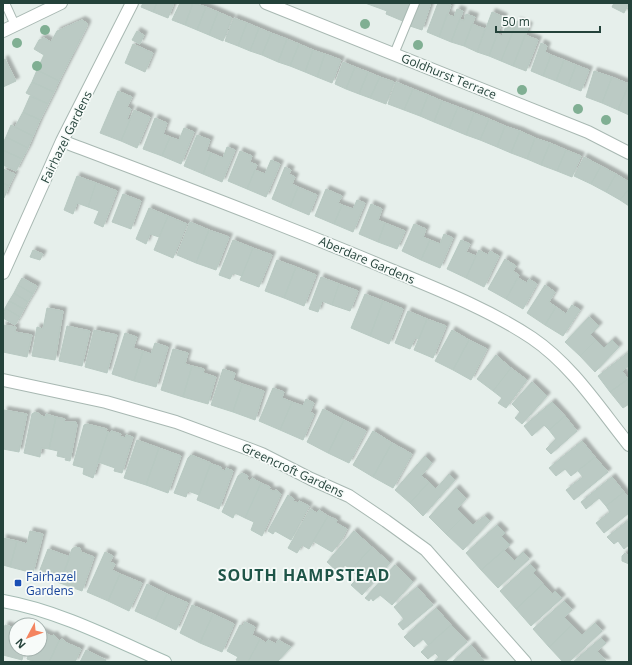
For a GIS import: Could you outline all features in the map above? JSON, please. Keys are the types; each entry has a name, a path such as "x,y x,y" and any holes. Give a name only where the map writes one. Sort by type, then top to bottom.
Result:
{"street":[{"path":"3,31 60,3"},
{"name":"Fairhazel Gardens","path":"3,273 62,141 132,3"},
{"name":"Goldhurst Terrace","path":"266,3 588,132 629,153"},
{"name":"Aberdare Gardens","path":"62,141 333,245 462,300 495,317 533,338 567,369 629,445"},
{"name":"Greencroft Gardens","path":"3,380 106,402 176,422 262,454 311,479 349,496 426,550 525,662"},
{"path":"3,601 27,605 105,635 165,662"}],"lane":[{"path":"5,3 15,25"},
{"path":"394,54 415,3"}],"building":[{"path":"143,3 157,3 153,12 141,7"},
{"path":"157,3 174,3 168,18 153,12"},
{"path":"180,3 193,3 185,25 172,20"},
{"path":"193,3 206,7 197,30 185,25"},
{"path":"365,3 411,3 405,22 386,14 387,11"},
{"path":"419,3 431,3 422,30 410,26"},
{"path":"438,3 451,5 439,37 427,32"},
{"path":"614,3 629,3 624,13 612,7"},
{"path":"206,7 218,12 209,35 197,30"},
{"path":"457,9 463,11 451,42 439,37 447,14 454,17"},
{"path":"218,12 232,18 223,41 209,35"},
{"path":"492,12 504,17 489,56 477,52"},
{"path":"466,14 475,17 464,46 451,42 460,19 464,21"},
{"path":"234,18 247,23 238,46 225,41"},
{"path":"82,20 87,23 87,26 59,81 37,70 44,55 34,49 39,40 44,38 51,42 57,31"},
{"path":"517,21 529,26 513,66 501,61"},
{"path":"247,23 259,28 250,51 238,46"},
{"path":"472,24 485,29 477,52 464,46"},
{"path":"506,26 514,29 501,61 489,56 497,34 502,36"},
{"path":"259,28 271,33 262,55 250,51"},
{"path":"137,31 144,35 140,44 132,40"},
{"path":"271,33 287,39 278,62 262,55"},
{"path":"525,35 538,40 526,71 513,66"},
{"path":"287,39 299,44 290,66 278,62"},
{"path":"541,43 547,46 545,52 551,55 543,76 531,71"},
{"path":"133,44 153,53 145,72 125,63"},
{"path":"299,44 313,50 305,72 290,66"},
{"path":"313,50 325,54 317,77 305,72"},
{"path":"325,54 341,60 332,83 317,77"},
{"path":"551,55 564,60 556,81 543,76"},
{"path":"5,59 16,81 3,87 3,60"},
{"path":"564,60 576,65 568,86 556,81"},
{"path":"343,62 355,67 346,89 335,84"},
{"path":"576,65 589,70 581,91 568,86"},
{"path":"355,67 368,72 359,94 346,89"},
{"path":"37,70 59,81 54,92 32,82"},
{"path":"594,71 612,77 602,103 586,97"},
{"path":"368,72 380,77 370,98 359,94"},
{"path":"380,77 394,82 386,104 370,98"},
{"path":"612,77 629,84 618,110 602,103"},
{"path":"32,82 54,92 48,104 26,93"},
{"path":"396,82 413,89 404,110 388,104"},
{"path":"629,84 629,115 618,110"},
{"path":"413,89 428,95 420,116 404,110"},
{"path":"118,91 132,97 127,107 131,109 127,119 130,120 121,141 100,133"},
{"path":"428,95 442,101 434,122 420,116"},
{"path":"30,96 48,104 40,120 23,112"},
{"path":"442,101 458,107 449,128 434,122"},
{"path":"458,107 474,113 466,135 449,128"},
{"path":"134,110 150,117 137,148 121,141"},
{"path":"23,112 40,120 33,136 15,127"},
{"path":"474,113 489,119 480,140 466,135"},
{"path":"155,118 167,123 163,134 170,137 162,156 143,149"},
{"path":"489,119 505,126 497,147 480,140"},
{"path":"11,125 33,136 28,148 6,137"},
{"path":"505,126 520,131 511,153 497,147"},
{"path":"184,128 194,132 181,164 162,156 170,137 179,140"},
{"path":"520,131 535,138 527,159 511,153"},
{"path":"197,135 210,140 206,151 211,153 203,174 184,166"},
{"path":"6,137 28,148 22,159 3,150 3,143"},
{"path":"535,138 550,143 541,165 527,159"},
{"path":"550,143 566,150 557,171 541,165"},
{"path":"227,147 235,150 222,182 203,174 211,153 223,158"},
{"path":"3,150 22,159 16,171 3,165"},
{"path":"566,150 581,156 572,177 557,171"},
{"path":"240,151 252,156 250,162 257,165 247,189 228,181"},
{"path":"584,157 601,166 591,184 574,176"},
{"path":"271,160 280,164 266,197 247,189 255,170 265,174"},
{"path":"601,166 616,174 606,192 591,184"},
{"path":"285,167 291,170 289,174 295,177 292,184 298,187 290,207 272,199"},
{"path":"3,169 15,174 9,186 3,183"},
{"path":"616,174 629,182 629,189 620,200 606,192"},
{"path":"77,176 96,183 88,207 77,203 73,214 64,210"},
{"path":"3,183 9,186 4,198 3,197"},
{"path":"96,183 117,191 103,227 94,223 99,211 88,207"},
{"path":"298,187 317,195 309,215 290,207"},
{"path":"326,189 342,196 338,203 342,205 334,224 315,216"},
{"path":"629,189 629,206 620,200"},
{"path":"123,194 141,201 131,229 112,222"},
{"path":"357,200 365,203 353,232 334,224 342,205 353,209"},
{"path":"371,204 382,209 378,220 385,223 378,242 359,234"},
{"path":"149,208 168,216 159,237 150,234 146,244 136,239"},
{"path":"168,216 187,224 173,258 154,250"},
{"path":"190,222 209,230 196,263 177,255"},
{"path":"385,223 405,231 397,249 378,242"},
{"path":"414,224 426,229 423,237 430,240 421,260 402,251"},
{"path":"209,230 229,237 216,270 196,263"},
{"path":"444,234 453,238 440,268 421,260 430,240 440,244"},
{"path":"233,240 253,248 242,276 233,273 230,279 219,275"},
{"path":"461,240 470,244 466,252 476,256 466,278 447,269"},
{"path":"253,248 272,255 259,287 240,280"},
{"path":"33,250 43,254 40,260 30,257"},
{"path":"479,250 488,255 490,251 499,256 484,287 466,278"},
{"path":"505,259 516,266 513,271 519,275 506,299 488,289"},
{"path":"277,260 296,267 284,298 265,291"},
{"path":"296,267 316,275 304,306 284,298"},
{"path":"321,277 339,284 332,305 322,301 318,312 309,309"},
{"path":"22,278 37,286 33,294 18,285"},
{"path":"518,278 527,283 529,279 537,284 523,309 506,299"},
{"path":"339,284 358,291 350,311 332,305"},
{"path":"18,285 33,294 28,302 14,293"},
{"path":"545,285 555,292 549,302 556,307 545,325 527,313"},
{"path":"14,293 28,302 24,309 9,301"},
{"path":"365,294 383,301 370,336 351,328"},
{"path":"9,301 24,309 20,317 5,308"},
{"path":"383,301 403,309 389,344 370,336"},
{"path":"572,305 580,310 563,336 545,325 556,307 566,314"},
{"path":"5,308 20,317 15,325 3,318"},
{"path":"47,308 63,311 55,360 32,356 37,327 43,329"},
{"path":"408,311 427,319 419,339 415,338 410,349 395,343"},
{"path":"589,317 599,326 590,335 596,340 580,356 565,342"},
{"path":"427,319 446,326 433,358 414,350"},
{"path":"3,325 16,327 15,332 32,335 27,357 3,352"},
{"path":"67,326 90,331 82,366 59,361"},
{"path":"94,330 117,335 107,373 85,367"},
{"path":"452,330 469,340 453,370 435,361"},
{"path":"125,333 137,337 133,348 143,351 134,381 112,374"},
{"path":"469,340 487,349 471,380 453,370"},
{"path":"596,340 604,348 612,340 619,347 595,372 580,356"},
{"path":"155,343 168,347 156,387 134,381 143,351 151,354"},
{"path":"173,349 188,353 185,364 192,366 183,397 161,390"},
{"path":"629,352 629,366 622,371 628,379 610,392 598,376"},
{"path":"496,355 511,368 493,391 477,379"},
{"path":"192,366 204,369 203,373 216,377 208,404 183,397"},
{"path":"511,368 527,380 506,408 498,403 502,398 493,391"},
{"path":"223,369 235,373 233,380 242,384 233,412 211,405"},
{"path":"628,379 629,404 623,408 610,392"},
{"path":"532,382 547,396 522,424 515,418 520,412 512,404"},
{"path":"242,384 264,391 255,420 233,412"},
{"path":"273,388 284,392 282,398 292,402 280,430 259,421"},
{"path":"306,399 314,403 310,412 314,414 303,440 280,430 292,402 303,406"},
{"path":"552,402 565,416 549,430 544,425 532,436 524,426"},
{"path":"323,409 344,420 328,453 307,442"},
{"path":"4,410 27,414 19,452 3,449"},
{"path":"35,412 41,416 46,417 46,414 56,417 49,449 41,448 40,457 24,453 32,414"},
{"path":"565,416 577,431 551,454 546,449 556,439 549,430"},
{"path":"56,417 65,419 64,422 76,422 77,425 70,461 65,460 66,458 57,456 58,451 49,449"},
{"path":"344,420 366,431 349,463 328,453"},
{"path":"87,424 107,429 106,431 108,432 93,478 83,474 84,468 73,465 84,425"},
{"path":"111,431 121,434 120,436 125,438 126,435 133,437 122,473 114,471 115,468 98,462 108,432 111,433"},
{"path":"373,431 392,443 373,477 353,465"},
{"path":"137,440 159,448 146,485 124,478"},
{"path":"582,441 595,457 571,476 565,469 556,476 549,468"},
{"path":"392,443 412,454 393,488 373,477"},
{"path":"159,448 181,456 168,493 146,485"},
{"path":"191,455 211,463 199,495 188,491 186,497 174,493 188,458"},
{"path":"425,456 432,463 421,476 429,482 410,503 395,490"},
{"path":"595,457 608,472 574,500 566,490 583,477 578,471"},
{"path":"212,464 221,467 221,469 225,471 226,468 233,471 219,509 197,500 210,465"},
{"path":"242,473 248,476 247,479 250,481 252,478 261,483 245,518 235,513 233,518 222,512 238,476"},
{"path":"449,474 455,480 423,516 410,503 429,482 436,489"},
{"path":"612,477 624,492 606,506 599,498 586,509 581,502"},
{"path":"261,483 270,487 269,489 273,491 276,490 281,494 262,536 251,530 254,522 245,518"},
{"path":"456,488 466,499 457,509 464,516 446,534 429,517"},
{"path":"624,492 629,498 629,513 604,533 596,523 610,512 606,506"},
{"path":"288,495 294,499 293,501 298,503 299,501 309,506 291,540 275,531 273,534 268,531"},
{"path":"310,509 317,513 319,510 328,516 309,549 302,545 297,553 288,548"},
{"path":"328,516 337,520 336,523 347,529 341,541 332,552 313,541"},
{"path":"464,516 473,525 485,516 490,521 463,550 446,534"},
{"path":"629,520 629,545 624,549 618,541 614,544 607,537"},
{"path":"497,525 505,533 501,536 510,545 481,570 466,553"},
{"path":"30,531 43,534 33,573 10,567 17,541 27,544"},
{"path":"354,531 372,547 351,570 345,565 338,572 327,562"},
{"path":"3,538 17,541 10,567 3,565"},
{"path":"75,547 80,548 81,552 94,557 82,591 60,583 72,549"},
{"path":"372,547 390,563 362,595 351,585 359,577 351,570"},
{"path":"48,549 70,557 60,583 38,575"},
{"path":"504,550 514,561 523,552 529,559 498,588 481,570"},
{"path":"105,552 113,556 110,562 115,564 112,570 120,574 108,601 87,592"},
{"path":"625,553 629,556 629,564 622,561 622,556"},
{"path":"530,564 536,570 533,573 543,584 516,609 500,591"},
{"path":"395,565 413,582 392,605 380,595 373,601 371,598 369,601 365,598"},
{"path":"120,574 142,583 129,611 108,601"},
{"path":"147,584 167,594 155,620 135,611"},
{"path":"543,584 552,594 555,591 562,598 531,626 516,609"},
{"path":"417,587 433,605 403,630 398,624 404,619 394,607"},
{"path":"167,594 188,603 176,630 155,620"},
{"path":"564,601 572,610 564,617 572,625 549,647 533,629"},
{"path":"192,605 213,614 200,643 180,633"},
{"path":"436,608 451,625 428,645 423,639 414,647 404,637"},
{"path":"213,614 234,624 222,652 200,643"},
{"path":"245,622 255,627 252,635 260,639 248,662 240,662 236,660 238,657 227,651 240,625 243,626"},
{"path":"595,623 602,631 569,662 563,662 549,647 572,625 582,635"},
{"path":"5,625 8,626 8,656 3,655 3,633"},
{"path":"451,625 467,642 445,662 433,662 439,657 435,653 428,659 421,652"},
{"path":"48,635 54,635 59,641 49,662 35,662 27,659 28,657 48,657"},
{"path":"601,638 606,643 597,651 607,662 573,662"},
{"path":"62,639 67,643 81,649 75,662 49,662 59,641"},
{"path":"260,639 266,643 268,640 276,644 278,640 291,647 277,662 248,662"},
{"path":"471,645 485,662 452,662"},
{"path":"86,650 106,660 105,662 80,662"},
{"path":"11,657 23,657 22,660"}],"place":[{"name":"Fairhazel Gardens","path":"18,583"}],"district":[{"name":"SOUTH HAMPSTEAD","path":"304,575"}]}
